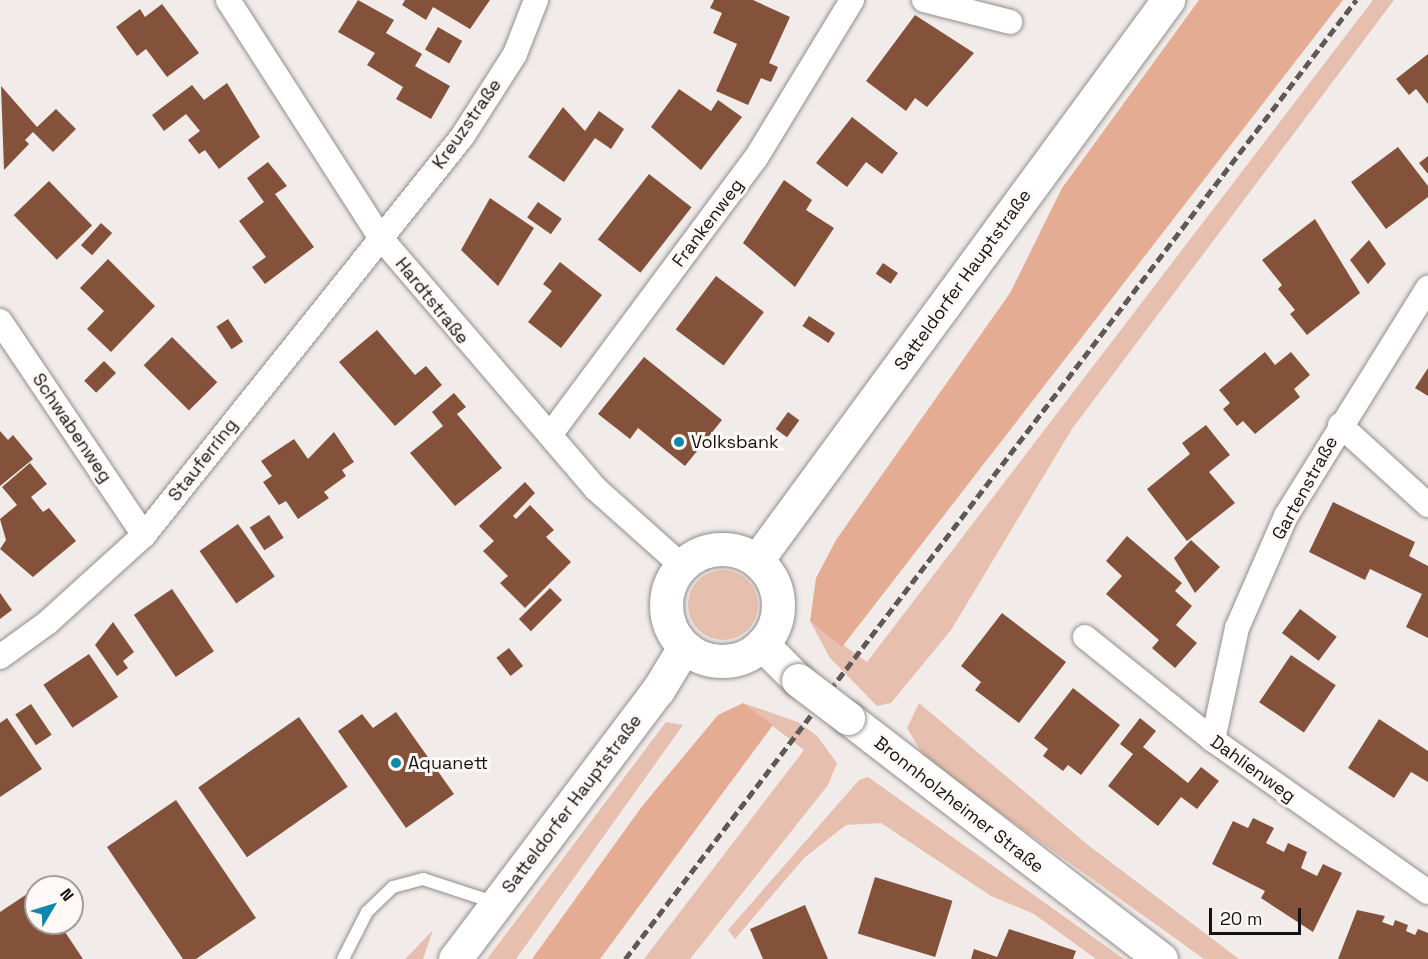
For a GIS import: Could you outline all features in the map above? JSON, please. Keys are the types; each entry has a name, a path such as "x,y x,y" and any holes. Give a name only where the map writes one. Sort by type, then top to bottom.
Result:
{"street":[{"name":"Hardtstraße","path":"228,0 381,237 596,489 682,566"},
{"name":"Kreuzstraße","path":"381,237 462,137 515,54 536,0"},
{"name":"Frankenweg","path":"550,435 756,158 852,0"},
{"path":"924,0 1010,22"},
{"name":"Satteldorfer Hauptstraße","path":"757,560 1168,0"},
{"name":"Stauferring","path":"0,657 47,623 144,535 381,237"},
{"name":"Gartenstraße","path":"1213,740 1237,628 1286,516 1340,425 1428,288"},
{"name":"Schwabenweg","path":"0,321 144,535"},
{"path":"1340,425 1428,505"},
{"path":"724,548 757,560 769,573 779,607 762,644 736,660 717,662 684,647 667,618 666,601 682,566 706,550 724,548"},
{"name":"Dahlienweg","path":"1085,637 1213,740 1428,892"},
{"name":"Bronnholzheimer Straße","path":"762,644 798,680 1161,959"},
{"name":"Satteldorfer Hauptstraße","path":"455,959 658,690 684,647"}],"lane":[{"path":"344,959 367,912 393,887 423,879 496,903"}],"shaded area":[{"path":"1199,0 1343,0 842,647 810,621 816,578 836,540 1010,293 1062,188"},
{"path":"1373,0 1394,0 1072,429 951,630 891,703 877,706 830,658 810,621 867,662"},
{"path":"723,570 742,576 752,586 758,605 752,624 742,634 723,640 704,634 694,624 688,605 694,586 704,576"},
{"path":"743,703 798,722 817,736 837,763 828,785 690,959 644,959 804,750"},
{"path":"743,703 773,725 600,959 532,959 643,805 718,715"},
{"path":"919,703 1088,845 1239,959 1204,959 926,760 907,728"},
{"path":"666,722 683,725 516,959 487,959"},
{"path":"868,777 1124,959 1096,959 1034,914 991,896 881,823 846,825 804,858 735,939 728,930 859,780"},
{"path":"433,930 423,959 405,959"}],"building":[{"path":"358,0 394,20 386,33 422,54 415,66 450,86 431,119 396,99 403,87 367,65 375,53 338,32"},
{"path":"405,0 490,0 470,29 433,7 426,20 402,5"},
{"path":"714,0 753,0 790,17 769,63 778,67 771,82 761,78 748,105 716,91 737,44 713,33 722,13 710,8"},
{"path":"162,4 199,53 167,77 146,49 137,56 116,27 140,9 145,17"},
{"path":"915,15 974,53 927,107 915,98 906,111 866,81"},
{"path":"438,27 462,41 449,64 425,50"},
{"path":"1428,54 1428,104 1416,89 1409,95 1396,79"},
{"path":"227,83 260,137 219,169 205,150 199,154 188,140 200,131 186,114 164,131 152,115 192,85 204,100"},
{"path":"1,86 37,127 56,109 76,129 53,152 33,132 25,140 29,144 4,170"},
{"path":"679,89 711,111 718,100 742,117 701,170 651,127"},
{"path":"563,107 585,131 599,111 624,129 611,149 595,138 564,182 528,157"},
{"path":"852,117 898,153 882,174 866,162 847,187 816,163"},
{"path":"1398,147 1428,186 1428,197 1386,229 1351,182"},
{"path":"1428,156 1428,174 1419,163"},
{"path":"268,162 287,186 275,194 314,247 265,284 252,267 266,257 239,221 264,202 247,178"},
{"path":"649,174 692,207 640,273 598,239"},
{"path":"784,180 812,200 806,210 834,228 795,287 743,243"},
{"path":"49,181 92,226 57,260 14,215"},
{"path":"490,198 534,228 498,286 461,250"},
{"path":"538,202 562,219 551,234 527,218"},
{"path":"1315,219 1360,293 1307,335 1290,314 1295,310 1278,289 1282,285 1262,260"},
{"path":"101,223 112,233 92,255 81,245"},
{"path":"1369,240 1386,264 1368,284 1350,260"},
{"path":"108,259 155,306 111,352 87,329 104,311 80,288"},
{"path":"560,262 602,295 561,348 528,322 552,291 543,284"},
{"path":"883,263 898,273 891,284 876,274"},
{"path":"716,276 764,312 724,366 676,330"},
{"path":"809,316 835,333 828,343 802,326"},
{"path":"228,319 243,341 231,349 216,327"},
{"path":"377,330 415,375 426,366 442,385 395,426 339,362"},
{"path":"172,337 217,382 189,411 144,365"},
{"path":"1265,352 1275,365 1291,352 1310,375 1294,389 1300,397 1255,434 1243,421 1237,426 1223,409 1230,403 1219,390"},
{"path":"644,357 722,420 685,466 638,428 630,439 598,414"},
{"path":"104,361 116,373 96,393 84,381"},
{"path":"1428,368 1428,396 1415,388"},
{"path":"454,393 466,407 457,414 502,468 455,506 410,453 443,426 432,412"},
{"path":"788,412 799,420 787,437 776,429"},
{"path":"1206,425 1230,455 1209,472 1235,503 1187,541 1147,489 1190,454 1182,443"},
{"path":"0,431 8,440 13,435 33,459 0,486"},
{"path":"334,432 354,462 342,470 346,476 324,492 329,498 298,519 286,501 279,505 263,482 272,476 261,461 294,439 308,459"},
{"path":"30,463 47,484 31,497 43,512 49,508 76,541 33,577 0,549 6,540 0,519 17,505 2,487"},
{"path":"525,482 535,493 513,516 516,519 530,505 554,530 546,537 571,562 525,608 500,583 508,576 483,551 494,541 479,526"},
{"path":"1333,502 1415,542 1409,556 1428,566 1428,638 1406,627 1422,594 1370,569 1365,580 1309,552"},
{"path":"269,515 284,538 264,550 250,528"},
{"path":"238,524 275,576 236,603 199,551"},
{"path":"1127,536 1182,583 1175,591 1192,606 1176,625 1197,643 1175,668 1152,648 1159,640 1106,594 1122,576 1106,561"},
{"path":"1191,540 1220,567 1195,593 1174,558"},
{"path":"550,588 562,600 531,631 519,619"},
{"path":"172,589 214,651 176,677 134,615"},
{"path":"0,593 12,610 0,619"},
{"path":"1300,609 1337,637 1319,661 1282,633"},
{"path":"1002,613 1066,662 1019,723 975,690 981,682 961,666"},
{"path":"113,622 134,652 123,661 128,668 117,676 95,645"},
{"path":"509,648 523,666 511,676 496,658"},
{"path":"89,654 118,697 72,728 43,685"},
{"path":"1291,655 1336,685 1304,732 1259,702"},
{"path":"1073,688 1120,725 1081,775 1068,765 1063,771 1043,756 1048,749 1034,738"},
{"path":"31,704 52,735 36,745 15,715"},
{"name":"Aquanett","path":"396,712 454,794 406,828 338,731 362,714 373,728"},
{"path":"299,717 348,787 247,857 198,788"},
{"path":"7,718 42,769 0,797 0,723"},
{"path":"1140,718 1156,731 1143,747 1188,783 1201,767 1219,781 1197,809 1181,797 1158,826 1108,786 1133,754 1120,744"},
{"path":"1379,719 1428,751 1428,782 1411,772 1394,798 1348,768"},
{"path":"176,800 256,918 196,959 183,959 107,847"},
{"path":"1253,818 1274,828 1266,843 1284,852 1288,843 1307,852 1301,868 1317,876 1323,864 1342,873 1313,932 1261,898 1265,891 1212,864 1233,821 1248,828"},
{"path":"875,877 952,901 935,957 858,933"},
{"path":"24,896 24,935 67,935 83,959 0,959 0,912"},
{"path":"805,905 828,959 763,959 750,929"},
{"path":"1357,910 1385,916 1382,922 1393,926 1395,920 1408,925 1406,931 1415,935 1418,929 1428,933 1428,959 1338,959"},
{"path":"1009,929 1076,951 1073,959 971,959 974,949 997,957"}],"railway":[{"path":"625,959 1356,0"}],"place":[{"name":"Volksbank","path":"679,442"},
{"name":"Aquanett","path":"396,763"}]}
